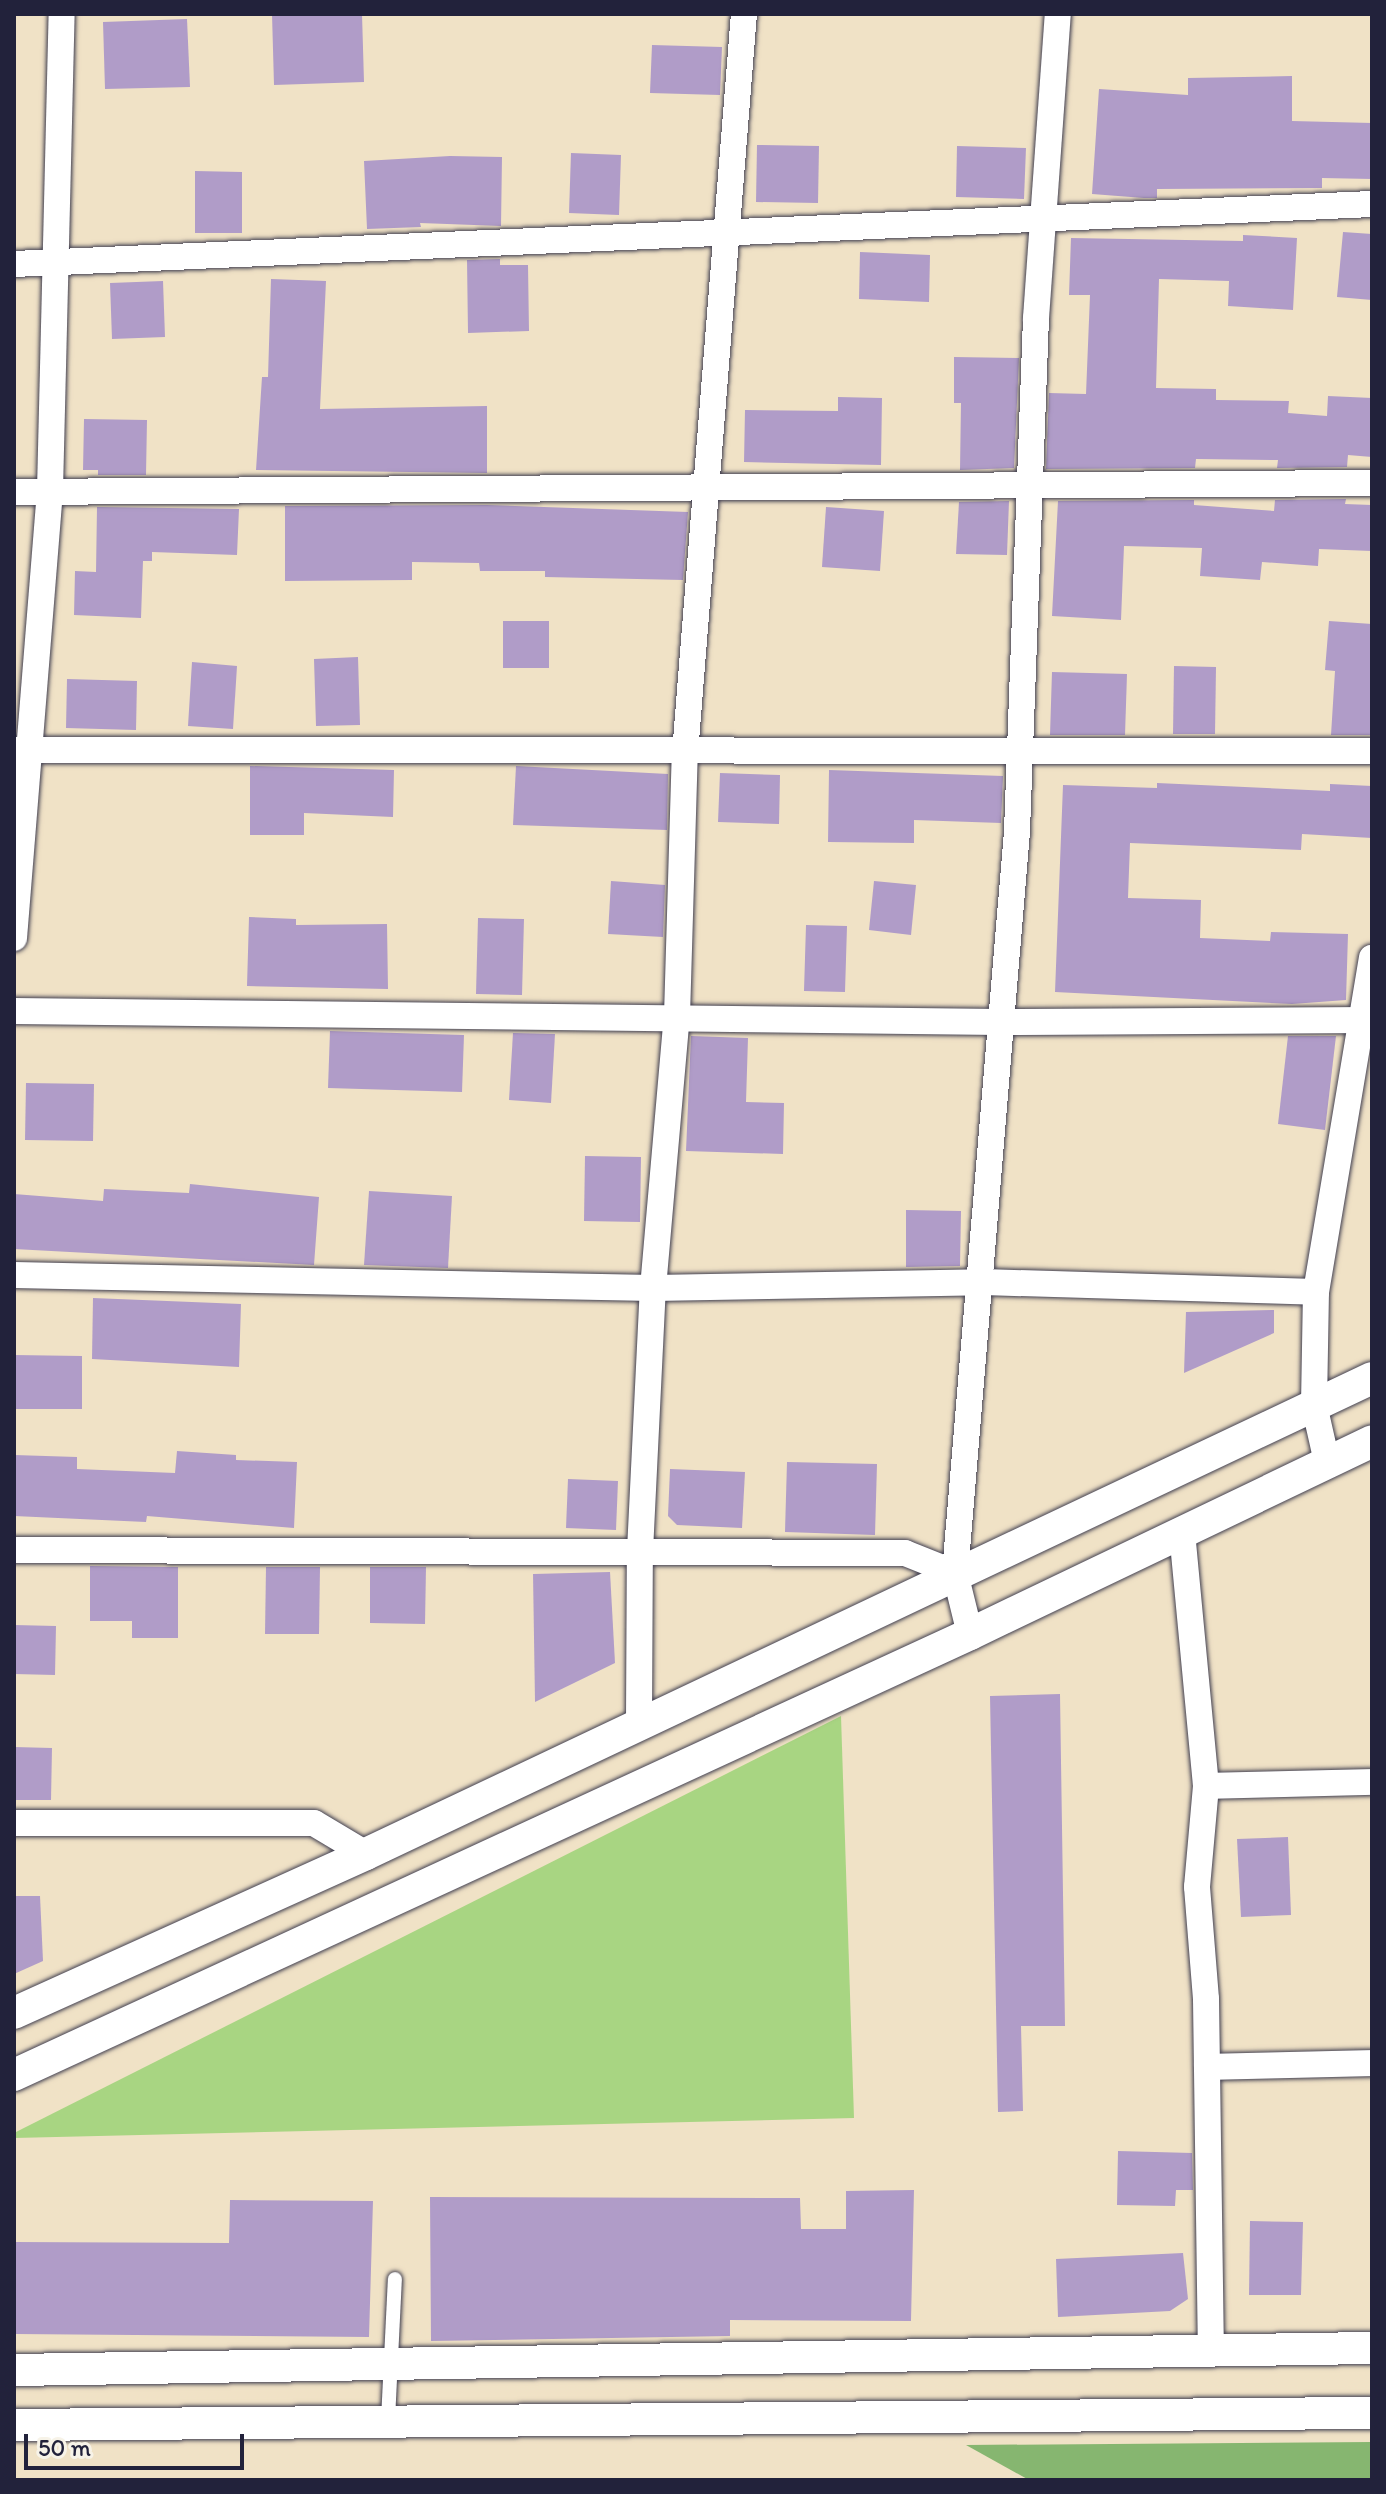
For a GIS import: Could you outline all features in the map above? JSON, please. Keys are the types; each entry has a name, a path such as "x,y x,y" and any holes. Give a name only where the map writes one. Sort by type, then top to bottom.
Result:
{"street":[{"path":"14,938 20,750 50,490 59,261 62,14"},
{"path":"639,1720 640,1551 653,1288 677,1016 685,753 744,14"},
{"path":"970,1634 955,1573 983,1282 1019,752 1043,219 1058,14"},
{"path":"14,264 728,235 1372,204"},
{"path":"14,492 705,484 1030,489 1372,483"},
{"path":"20,750 685,753 1372,751"},
{"path":"1327,1462 1314,1405 1316,1292 1367,1020 1372,958"},
{"path":"14,1011 1000,1022 1367,1020"},
{"path":"14,1275 653,1288 983,1282 1316,1292"},
{"path":"14,2013 366,1854 639,1720 1372,1378"},
{"path":"14,2075 970,1634 1372,1441"},
{"path":"1182,1532 1206,1786 1197,1887 1207,2067 1211,2351"},
{"path":"14,1550 905,1553 955,1573"},
{"path":"1206,1786 1372,1782"},
{"path":"14,1823 314,1823 366,1854"},
{"path":"1207,2067 1372,2063"},
{"path":"14,2370 1372,2348"},
{"path":"14,2425 1372,2413"}],"lane":[{"path":"388,2420 395,2279"}],"green space":[{"path":"841,1716 854,2118 14,2138 14,2133"},
{"path":"1372,2442 1372,2480 1029,2480 966,2445"}],"building":[{"path":"272,14 362,14 364,82 274,85"},
{"path":"187,19 190,87 105,89 103,22"},
{"path":"652,45 722,47 720,95 650,93"},
{"path":"1292,76 1292,121 1372,123 1372,179 1322,178 1322,188 1157,189 1157,198 1092,194 1099,89 1188,95 1188,78"},
{"path":"757,145 819,146 818,203 756,202"},
{"path":"957,146 1026,148 1024,199 956,197"},
{"path":"571,153 621,155 619,215 569,213"},
{"path":"450,156 502,157 501,226 420,223 421,227 367,229 364,161"},
{"path":"195,171 242,172 242,233 195,233"},
{"path":"1343,232 1372,234 1372,300 1337,297"},
{"path":"1243,235 1297,238 1293,310 1228,306 1229,281 1159,279 1156,388 1216,389 1216,400 1289,401 1288,413 1327,416 1328,396 1372,398 1372,457 1348,455 1347,467 1277,468 1278,460 1196,459 1195,468 1046,469 1049,393 1086,394 1090,295 1069,295 1071,238 1243,241"},
{"path":"860,252 930,255 929,302 859,299"},
{"path":"500,259 500,265 528,265 529,331 468,333 467,260"},
{"path":"271,279 326,281 320,409 487,406 487,473 256,470 262,377 268,377"},
{"path":"163,281 165,337 112,339 110,283"},
{"path":"954,357 1019,358 1014,468 960,470 961,403 954,403"},
{"path":"838,397 882,398 881,465 744,462 745,410 838,411"},
{"path":"84,419 147,420 146,475 98,475 98,470 83,470"},
{"path":"1346,499 1345,504 1372,505 1372,551 1319,549 1318,566 1262,562 1260,580 1200,576 1202,548 1124,546 1121,620 1052,616 1058,501 1194,500 1194,505 1274,511 1275,500"},
{"path":"1009,501 1007,555 956,554 959,502"},
{"path":"487,505 688,512 683,580 545,577 545,571 480,571 479,563 412,562 412,580 285,581 285,506"},
{"path":"97,507 239,509 237,555 152,552 152,561 143,561 141,618 74,615 75,571 96,572"},
{"path":"826,507 884,511 880,571 822,567"},
{"path":"503,621 549,621 549,668 503,668"},
{"path":"1329,621 1372,624 1372,735 1331,735 1335,671 1325,670"},
{"path":"358,657 360,725 316,726 314,659"},
{"path":"192,662 237,666 233,729 188,726"},
{"path":"1174,666 1216,667 1215,734 1173,734"},
{"path":"1052,672 1127,674 1125,735 1050,735"},
{"path":"67,679 137,681 136,730 66,728"},
{"path":"250,766 394,770 393,817 304,813 304,835 250,835"},
{"path":"516,766 668,774 667,830 513,825"},
{"path":"829,770 1003,776 1001,823 914,820 914,843 828,842"},
{"path":"720,773 780,775 779,824 718,822"},
{"path":"1157,783 1330,791 1330,784 1372,786 1372,838 1302,834 1301,850 1130,843 1128,898 1201,900 1200,938 1270,941 1271,932 1348,934 1346,1000 1292,1004 1055,992 1063,785 1157,788"},
{"path":"611,881 665,885 663,937 608,934"},
{"path":"874,881 916,885 911,935 869,930"},
{"path":"249,917 296,919 296,925 387,924 388,989 247,986"},
{"path":"478,918 524,919 522,995 476,994"},
{"path":"806,925 847,926 845,992 804,991"},
{"path":"330,1031 464,1035 462,1092 328,1088"},
{"path":"513,1033 555,1034 551,1103 509,1100"},
{"path":"691,1036 748,1038 746,1102 784,1103 783,1154 686,1151"},
{"path":"1288,1036 1336,1036 1325,1130 1278,1124"},
{"path":"26,1083 94,1084 93,1141 25,1140"},
{"path":"585,1156 641,1157 640,1222 584,1221"},
{"path":"190,1184 319,1197 314,1265 14,1249 14,1194 103,1201 104,1189 189,1193"},
{"path":"369,1191 452,1196 448,1268 364,1265"},
{"path":"906,1210 961,1211 960,1266 906,1267"},
{"path":"93,1298 241,1304 239,1367 92,1359"},
{"path":"1274,1310 1274,1333 1184,1373 1186,1312"},
{"path":"14,1355 82,1356 82,1409 14,1409"},
{"path":"177,1451 236,1455 236,1460 297,1462 294,1528 147,1516 146,1522 14,1516 14,1455 77,1457 77,1469 175,1473"},
{"path":"787,1462 877,1464 875,1535 785,1532"},
{"path":"670,1469 745,1472 742,1528 677,1525 668,1516"},
{"path":"568,1479 618,1481 616,1530 566,1528"},
{"path":"90,1566 178,1567 178,1638 132,1638 132,1621 90,1621"},
{"path":"266,1567 320,1567 319,1634 265,1634"},
{"path":"370,1567 426,1567 425,1624 370,1623"},
{"path":"610,1572 615,1663 535,1702 533,1574"},
{"path":"14,1625 56,1626 55,1675 14,1674"},
{"path":"1060,1694 1065,2026 1021,2026 1023,2111 998,2112 990,1696"},
{"path":"14,1747 52,1748 51,1800 14,1800"},
{"path":"1288,1837 1291,1915 1241,1917 1237,1839"},
{"path":"14,1896 40,1896 43,1961 14,1974"},
{"path":"1118,2151 1192,2153 1193,2190 1176,2190 1175,2206 1117,2205"},
{"path":"914,2190 911,2321 730,2320 730,2336 431,2341 430,2197 800,2198 801,2229 846,2229 846,2191"},
{"path":"230,2200 373,2201 369,2337 14,2334 14,2242 229,2243"},
{"path":"1250,2221 1303,2222 1301,2295 1249,2295"},
{"path":"1183,2253 1188,2299 1170,2311 1058,2317 1056,2259"}]}
